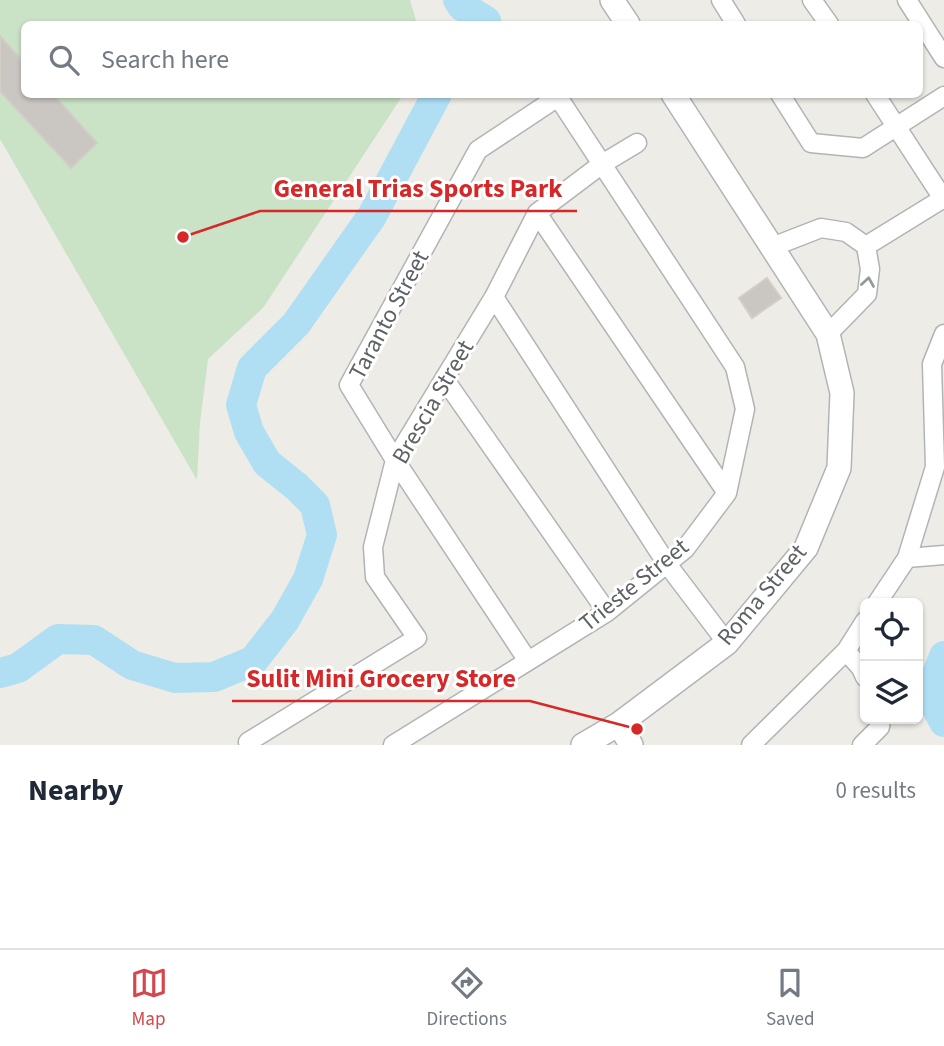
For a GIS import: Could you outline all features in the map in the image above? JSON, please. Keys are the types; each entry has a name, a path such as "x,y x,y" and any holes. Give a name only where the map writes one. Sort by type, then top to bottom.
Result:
{"street":[{"path":"612,0 626,21"},
{"path":"721,0 734,21"},
{"path":"812,0 827,21"},
{"path":"907,0 920,21"},
{"path":"923,25 944,58"},
{"path":"783,98 811,143 863,148 944,96"},
{"name":"Taranto Street","path":"528,662 349,386 478,150 556,98"},
{"name":"Trieste Street","path":"393,745 607,612 685,549 727,493 745,409 735,368 559,98"},
{"name":"Roma Street","path":"583,745 618,724 727,643 806,548 839,468 842,393 828,334 676,98"},
{"path":"866,246 944,199 878,98"},
{"name":"Brescia Street","path":"249,745 248,742 417,638 375,577 373,547 395,460 494,298 537,212 601,164 637,143"},
{"path":"537,212 727,493"},
{"path":"772,247 821,228 846,232 866,246 870,269 867,293 828,334"},
{"path":"494,298 667,564 727,643"},
{"path":"880,598 907,558 939,467 932,364 944,334"},
{"path":"445,380 607,612"},
{"path":"907,558 944,555"},
{"path":"751,745 846,651 860,629"},
{"path":"846,651 860,666"},
{"path":"618,724 631,745"},
{"path":"862,745 880,724"}],"green space":[{"path":"0,0 410,0 416,21 21,21 21,98 401,98 263,308 208,359 200,423 197,480 0,139"}],"building":[{"path":"0,36 21,60 21,98 57,98 97,143 71,168 0,91"},
{"path":"767,278 781,298 752,318 739,298"}],"waterway":[{"path":"458,0 462,6 486,21"},
{"path":"0,673 18,668 58,639 94,640 132,665 175,678 214,677 253,661 285,620 308,579 322,535 315,505 267,463 249,432 241,405 252,368 296,324 372,216 435,98"},
{"path":"944,656 929,694 944,722"}],"place":[{"name":"General Trias Sports Park","path":"183,237"},
{"name":"Sulit Mini Grocery Store","path":"637,729"}]}
